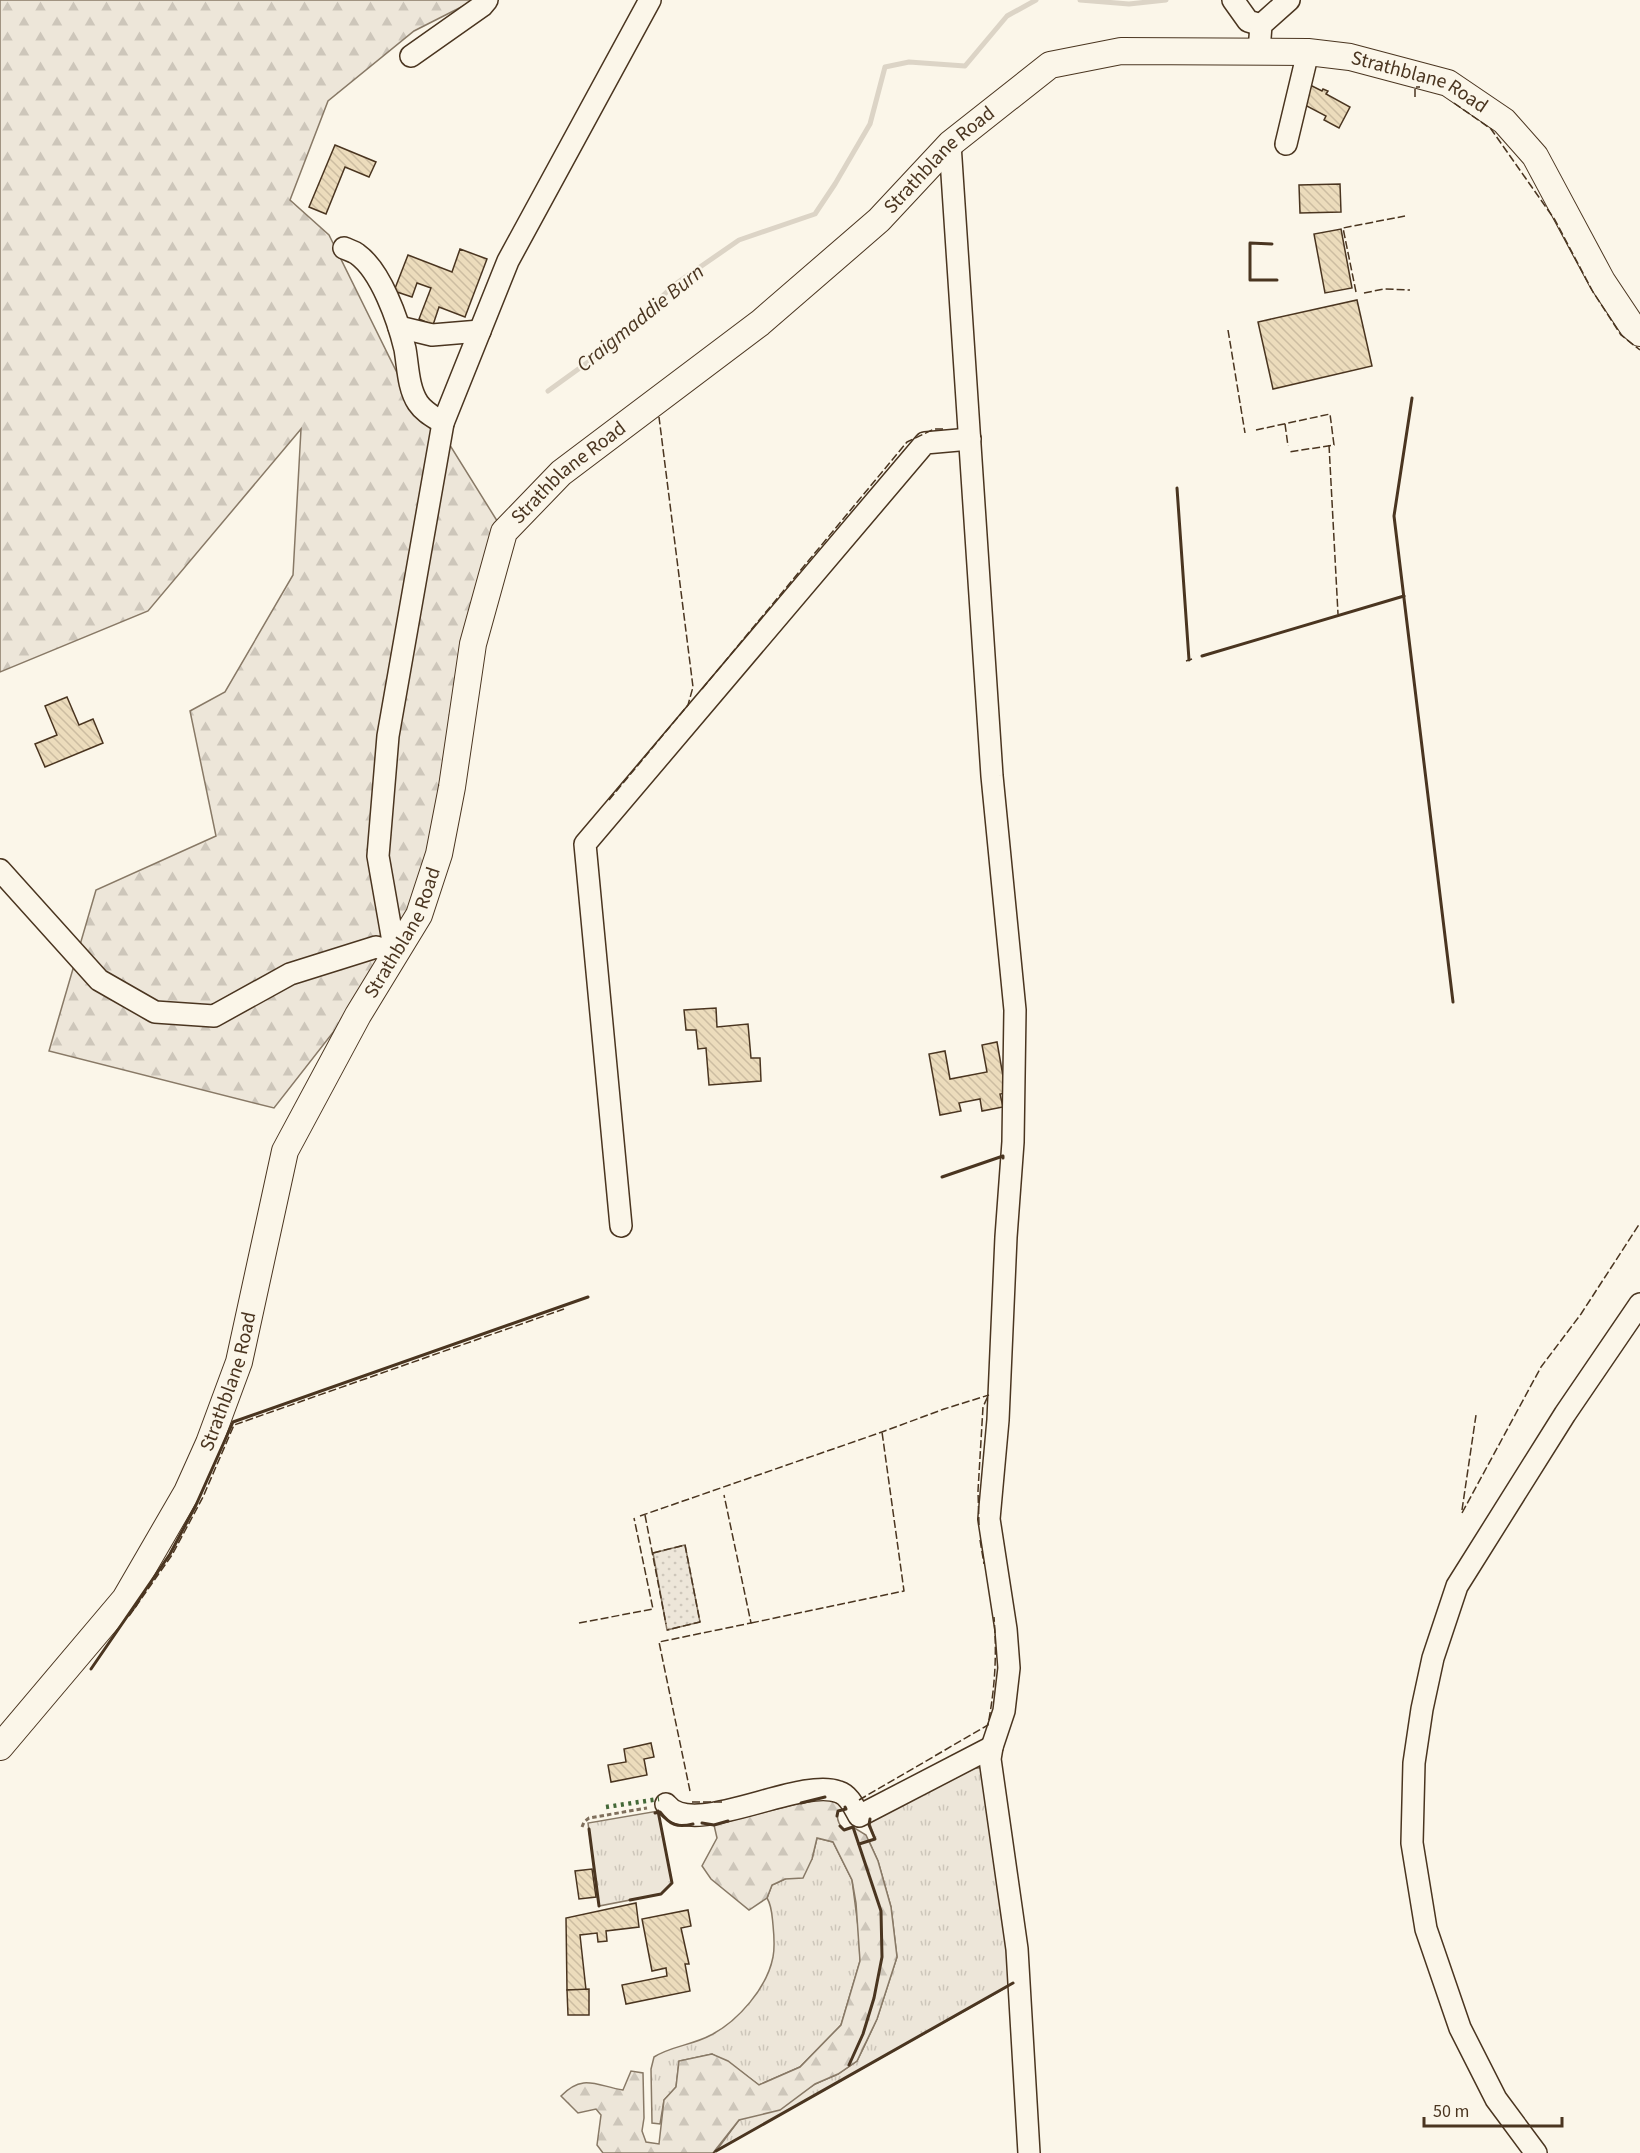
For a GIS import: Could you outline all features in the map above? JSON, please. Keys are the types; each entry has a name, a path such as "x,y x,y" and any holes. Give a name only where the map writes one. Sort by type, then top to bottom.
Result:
{"main road":[{"name":"Strathblane Road","path":"0,1747 125,1599 187,1492 209,1443 239,1362 285,1150 358,1015 419,915 439,854 452,787 473,644 504,532 561,473 760,323 879,220 950,144 1050,65 1121,51 1308,52 1350,57 1448,83 1504,121 1535,156 1602,281 1632,326 1640,333"}],"street":[{"path":"411,56 482,6 487,0"},
{"path":"0,870 99,980 155,1012 214,1016 290,974 376,947 395,953 378,856 388,736 443,423 508,261 650,0"},
{"path":"1233,0 1248,21 1261,25"},
{"path":"1259,51 1261,25 1289,0"},
{"path":"1286,144 1308,52"},
{"path":"950,144 992,776 1015,1010 1013,1142 1006,1238 998,1420 989,1519 990,1539 1006,1629 1009,1668 1004,1711 990,1759 1017,1950 1029,2153"},
{"path":"344,249 356,253 373,271 384,290 399,327 416,401 443,423"},
{"path":"399,327 432,335 480,332"},
{"path":"621,1226 585,844 925,443 970,439"},
{"path":"1536,2153 1496,2099 1460,2028 1426,1929 1412,1842 1414,1763 1432,1658 1457,1586 1564,1414 1640,1304"},
{"path":"666,1804 671,1811 681,1815 723,1812 819,1788 837,1791 844,1795 859,1816 992,1747"}],"path":[{"path":"582,1827 589,1818 666,1804"}],"green space":[{"path":"0,0 475,0 414,31 328,101 290,200 329,235 411,401 438,426 504,532 452,787 395,953 274,1108 49,1051 96,890 216,836 190,711 225,692 293,575 301,429 148,611 0,672"},
{"path":"685,1545 700,1622 667,1630 653,1553"},
{"path":"971,1768 981,1768 985,1772 1014,1983 716,2151 739,2120 798,2095 857,2061 877,2019 897,1957 891,1907 878,1861 869,1841 875,1839 869,1821"},
{"path":"824,1797 832,1797 846,1809 838,1811 837,1814 838,1822 844,1830 853,1827 866,1835 878,1861 891,1907 897,1957 877,2019 857,2061 838,2074 815,2084 780,2110 739,2120 713,2153 603,2153 597,2145 601,2115 596,2109 578,2113 561,2096 576,2085 590,2083 623,2090 631,2071 643,2073 642,2131 646,2142 659,2144 664,2100 676,2087 679,2061 712,2054 728,2061 759,2085 800,2067 841,2025 860,1961 852,1880 833,1842 817,1838 812,1859 803,1878 785,1879 772,1885 767,1898 749,1910 711,1879 702,1866 717,1838 714,1825"},
{"path":"658,1811 672,1883 661,1894 599,1906 588,1823"},
{"path":"817,1838 833,1842 852,1880 859,1934 860,1961 841,2025 800,2067 759,2085 712,2054 679,2061 676,2087 664,2100 660,2124 652,2123 651,2069 654,2057 697,2041 721,2029 741,2012 758,1992 770,1969 773,1957 771,1907 767,1898 772,1885 785,1879 812,1859"}],"building":[{"path":"1310,85 1322,91 1323,89 1328,91 1326,94 1350,107 1339,128 1324,120 1326,116 1301,103"},
{"path":"335,145 376,162 369,177 345,167 326,214 309,207"},
{"path":"1340,184 1341,212 1300,213 1299,185"},
{"path":"1341,229 1352,288 1325,293 1314,234"},
{"path":"460,249 487,259 465,317 439,307 433,325 419,319 431,288 417,283 412,297 394,291 408,255 452,272"},
{"path":"1357,300 1372,366 1273,389 1258,322"},
{"path":"67,697 79,725 93,719 103,743 45,767 35,744 57,735 45,706"},
{"path":"716,1008 717,1027 748,1024 751,1058 760,1058 761,1081 709,1085 706,1048 698,1049 696,1030 686,1030 684,1010"},
{"path":"997,1042 1006,1093 1000,1094 1003,1107 982,1111 980,1099 959,1103 961,1111 940,1115 929,1054 945,1051 950,1079 987,1072 982,1045"},
{"path":"651,1743 654,1757 644,1759 647,1775 611,1782 608,1765 626,1762 624,1749"},
{"path":"592,1869 596,1897 579,1899 575,1871"},
{"path":"636,1903 639,1927 606,1931 607,1941 598,1942 597,1933 580,1935 586,1990 567,1990 566,1918"},
{"path":"688,1910 691,1926 681,1928 689,1964 685,1964 690,1991 626,2004 622,1985 667,1976 666,1968 652,1971 642,1919"},
{"path":"589,1989 589,2015 568,2015 567,1990"}],"waterway":[{"name":"Craigmaddie Burn","path":"548,391 613,344 674,285 739,240 815,214 870,124 885,67 909,62 965,66 1007,16 1036,0"},
{"name":"Craigmaddie Burn","path":"1080,0 1129,4 1166,0"}],"hedge":[{"path":"606,1807 659,1799"}],"fence":[{"path":"1415,97 1415,87 1420,87"},
{"path":"1454,103 1491,129 1555,220 1593,292 1621,335 1640,350"},
{"path":"1356,292 1343,228 1405,216"},
{"path":"1364,293 1384,289 1410,290"},
{"path":"1228,330 1245,433"},
{"path":"1256,430 1330,414 1334,445 1289,452"},
{"path":"609,800 688,705 693,687 659,417"},
{"path":"1285,424 1288,446"},
{"path":"702,689 907,442 934,429 945,429"},
{"path":"1329,445 1338,614"},
{"path":"1186,661 1192,659"},
{"path":"1462,1513 1541,1367 1581,1314 1640,1223"},
{"path":"129,1616 172,1555 203,1497 234,1425 564,1309"},
{"path":"640,1516 989,1395"},
{"path":"979,1525 978,1491 983,1407 988,1396"},
{"path":"1462,1510 1476,1415"},
{"path":"751,1623 904,1591 882,1432"},
{"path":"690,1791 659,1642 751,1623 724,1495"},
{"path":"645,1515 666,1624"},
{"path":"579,1623 653,1609 634,1518"},
{"path":"980,1540 984,1564"},
{"path":"653,1553 685,1545 700,1622 667,1630"},
{"path":"859,1800 988,1725 995,1671 994,1617"},
{"path":"692,1802 722,1802"}],"wall":[{"path":"1272,244 1250,243 1250,280 1277,280"},
{"path":"1412,398 1394,516 1453,1002"},
{"path":"1177,488 1189,660"},
{"path":"1202,656 1404,596"},
{"path":"942,1177 1003,1156 1003,1158"},
{"path":"91,1669 170,1554 196,1505 233,1422 588,1297"},
{"path":"801,1803 825,1797"},
{"path":"837,1816 838,1811 846,1809 845,1807"},
{"path":"630,1900 661,1894 672,1883 658,1811"},
{"path":"655,1813 660,1812 674,1824 682,1826 693,1824"},
{"path":"859,1844 875,1839 869,1825 870,1819"},
{"path":"702,1823 714,1825 728,1821"},
{"path":"840,1826 844,1830 853,1827 881,1911 882,1957 874,1998 863,2034 849,2065"},
{"path":"589,1829 599,1906"},
{"path":"716,2151 1013,1983"}]}
